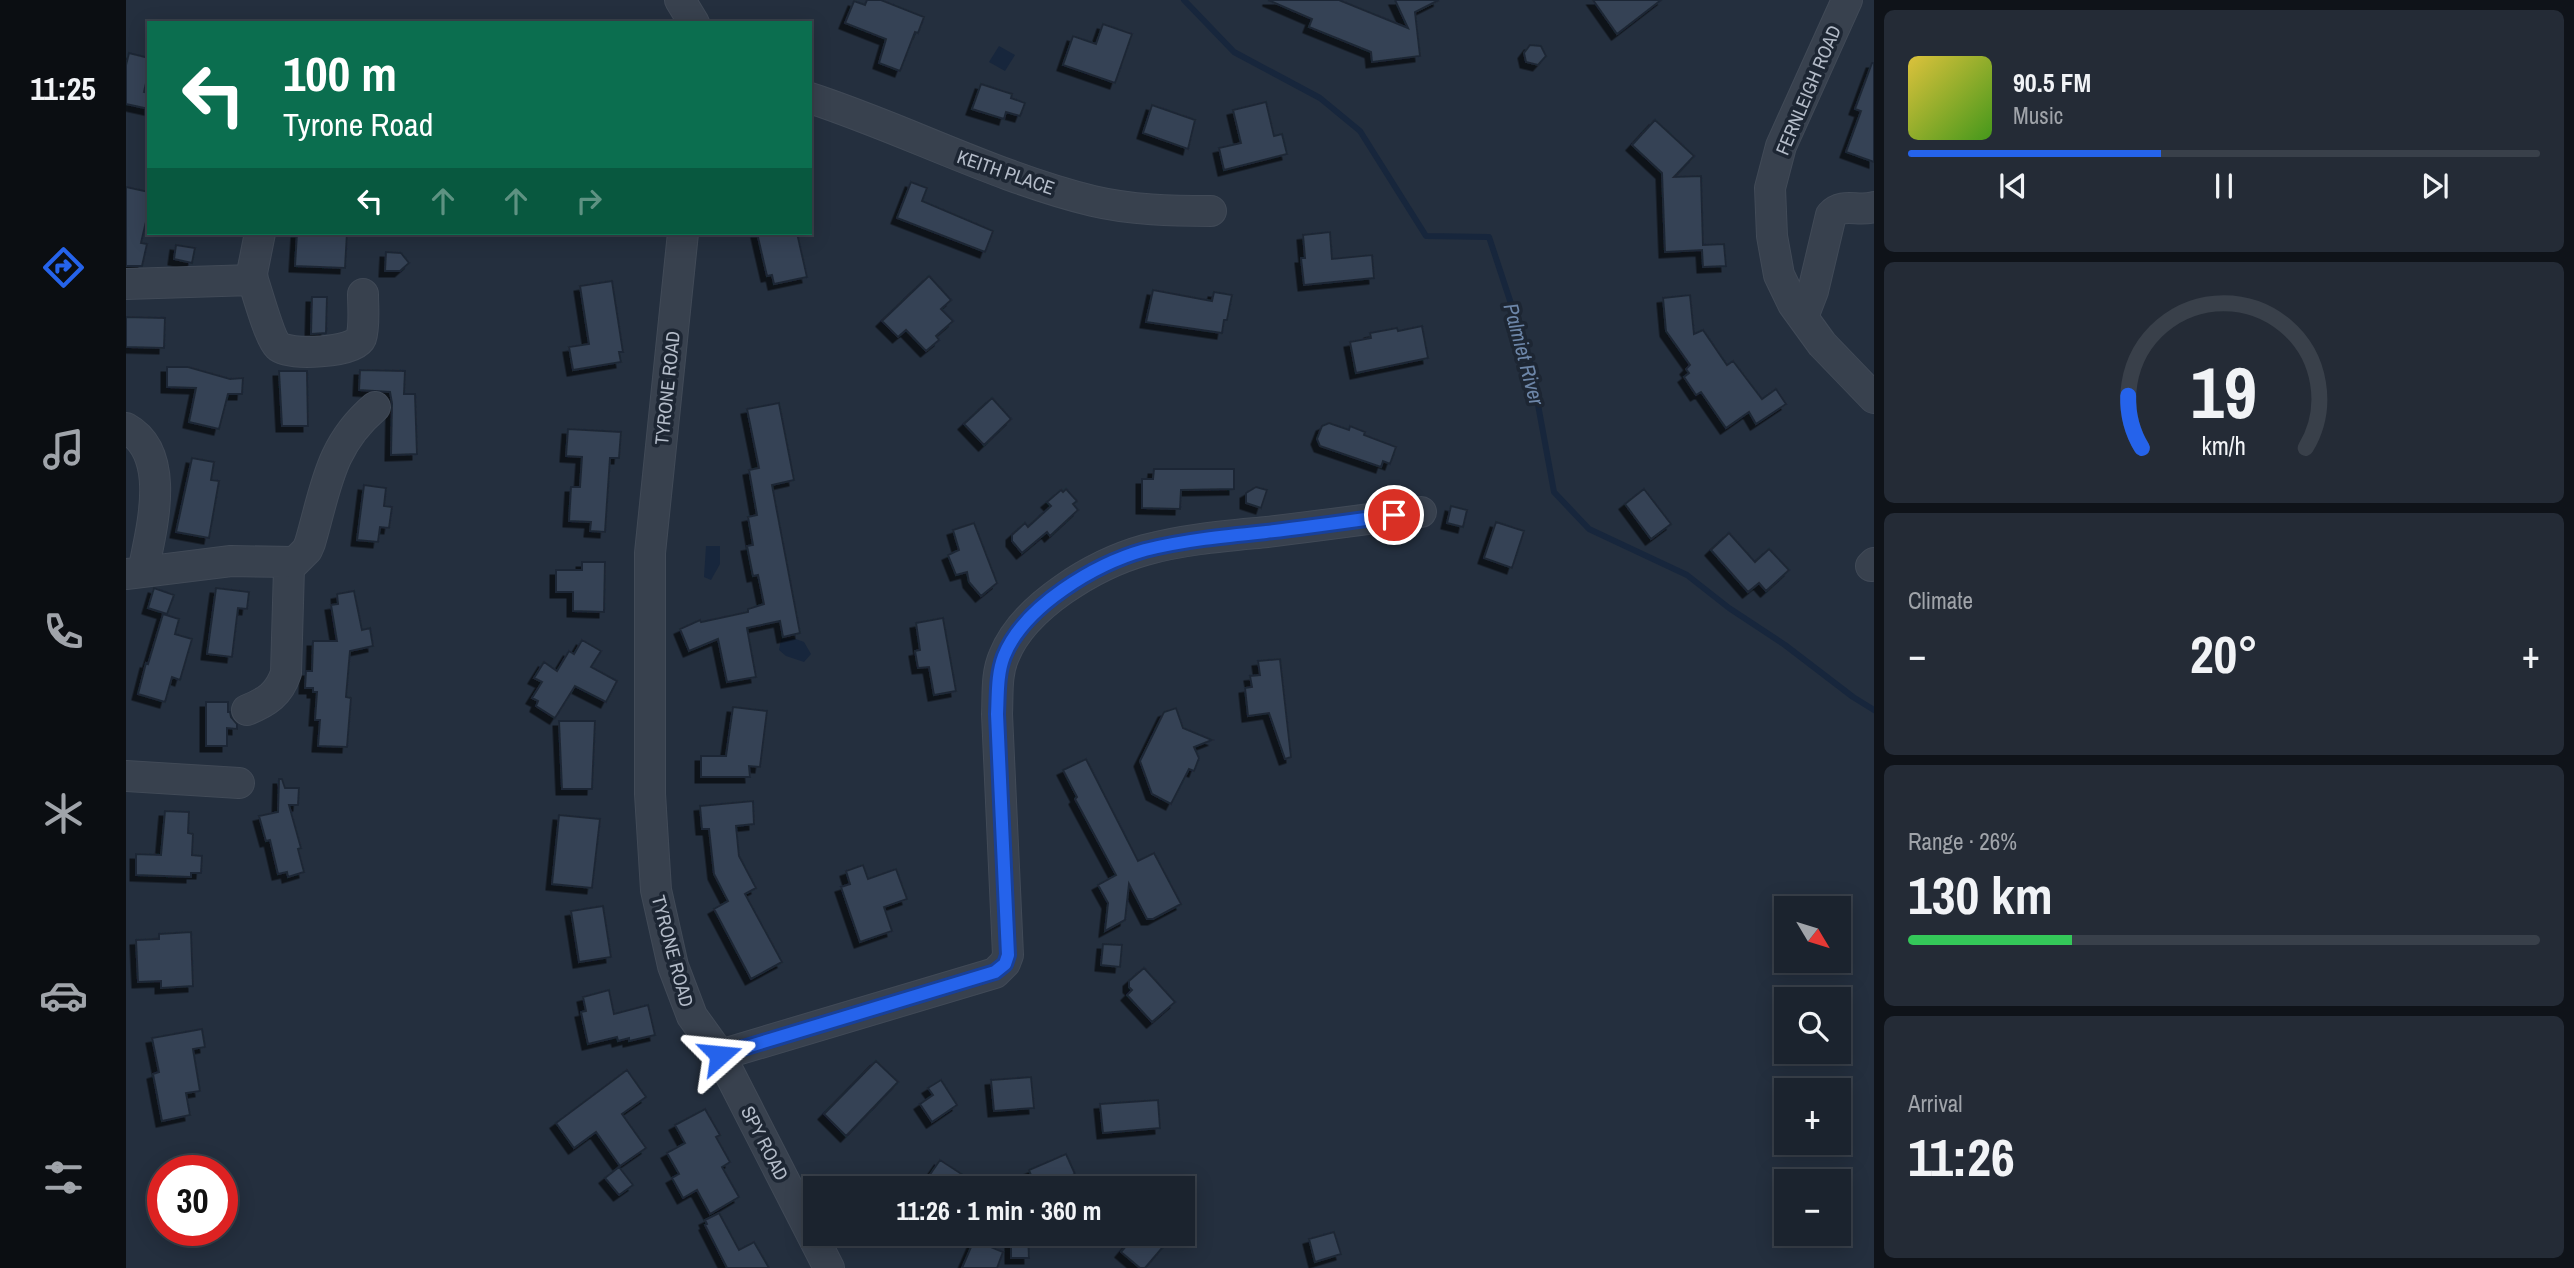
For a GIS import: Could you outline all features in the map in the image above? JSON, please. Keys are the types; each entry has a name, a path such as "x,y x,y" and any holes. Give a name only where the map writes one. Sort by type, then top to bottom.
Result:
{"street":[{"path":"680,0 693,21"},
{"name":"FERNLEIGH ROAD","path":"1847,0 1781,146 1770,188 1772,236 1779,275 1803,317 1822,344 1874,398"},
{"name":"KEITH PLACE","path":"812,99 890,127 953,154 1095,201 1176,211 1211,211"},
{"path":"1803,317 1813,291 1831,215 1836,209 1847,207 1858,210 1874,207"},
{"path":"260,235 253,280 274,339 277,345 287,351 323,351 353,346 361,338 363,294"},
{"name":"TYRONE ROAD","path":"683,235 650,553 651,820 656,890 673,966 692,1016 720,1055"},
{"path":"126,284 253,280"},
{"path":"247,710 272,697 282,683 286,673 287,575 292,562 303,554 310,543 328,472 352,431 375,407"},
{"path":"126,428 143,440 150,453 154,477 153,517 134,573 231,561 292,562"},
{"path":"720,1055 995,972 1005,964 1008,955 997,714 999,674 1014,635 1047,601 1116,560 1145,550 1195,540 1421,512"},
{"path":"126,776 239,783"},
{"name":"SPY ROAD","path":"720,1055 829,1268"}],"water":[{"path":"999,46 1015,55 1005,71 989,62"},
{"path":"706,546 720,546 720,564 711,580 704,577"},
{"path":"793,638 804,642 811,654 804,662 786,656 779,650 781,639"}],"building":[{"path":"867,0 881,0 924,17 918,33 915,32 900,71 879,63 886,39 845,23 854,1 865,5"},
{"path":"1268,0 1339,0 1408,28 1395,0 1439,0 1415,12 1420,56 1372,62 1371,52 1309,27 1312,19"},
{"path":"1593,0 1661,0 1617,34"},
{"path":"1103,24 1132,34 1115,83 1063,65 1073,36 1096,44"},
{"path":"1530,45 1541,46 1546,56 1538,65 1526,62 1524,53"},
{"path":"129,53 147,58 144,92 147,93 147,109 126,104 126,65"},
{"path":"1872,63 1874,162 1846,152 1861,111 1855,109"},
{"path":"981,84 1012,94 1011,98 1025,103 1020,116 1006,112 1004,119 972,109"},
{"path":"1266,102 1274,136 1282,134 1287,154 1224,170 1219,148 1241,143 1233,110"},
{"path":"1152,105 1195,120 1188,149 1143,133"},
{"path":"1655,120 1694,156 1674,177 1701,176 1703,245 1724,244 1726,266 1703,267 1702,250 1665,252 1662,173 1632,145"},
{"path":"911,182 927,188 922,201 993,231 985,252 897,218"},
{"path":"126,187 147,192 147,218 141,243 147,244 142,266 126,266"},
{"path":"1330,232 1332,259 1372,255 1374,278 1304,285 1301,258 1305,258 1303,235"},
{"path":"297,235 347,235 345,268 295,266"},
{"path":"757,235 797,235 807,277 774,284 772,275 767,276"},
{"path":"176,245 195,248 192,263 174,259"},
{"path":"386,252 401,253 409,263 400,271 385,271"},
{"path":"929,276 951,300 941,309 953,321 936,336 939,340 926,351 906,330 898,337 882,321"},
{"path":"612,281 623,352 619,352 621,362 573,370 569,347 589,344 580,286"},
{"path":"1153,290 1212,301 1214,292 1232,295 1222,333 1146,322"},
{"path":"1690,295 1694,334 1703,330 1727,365 1733,361 1762,399 1776,389 1786,404 1756,424 1749,412 1726,428 1701,392 1696,395 1684,377 1689,373 1686,369 1690,365 1666,331 1663,298"},
{"path":"312,297 327,297 326,333 311,334"},
{"path":"126,317 165,318 164,348 126,347"},
{"path":"1422,326 1428,358 1356,373 1350,342 1371,338 1370,333"},
{"path":"167,367 188,367 230,379 243,378 242,394 228,394 219,429 189,422 196,388 167,387"},
{"path":"360,370 405,371 404,394 415,394 417,454 391,455 390,392 359,390"},
{"path":"279,371 307,371 308,426 282,426"},
{"path":"992,398 1011,419 984,445 964,424"},
{"path":"779,403 794,480 772,485 800,633 783,637 780,621 747,628 756,677 727,682 718,639 689,651 680,629 700,620 701,622 748,612 748,609 764,604 758,575 753,576 747,546 753,545 748,517 757,515 749,470 759,468 747,409"},
{"path":"1329,423 1349,430 1350,426 1365,432 1364,435 1396,447 1390,464 1383,461 1381,467 1320,446 1317,439 1322,426"},
{"path":"568,429 621,432 619,458 610,458 605,532 590,531 591,522 569,521 571,487 580,487 582,457 566,456"},
{"path":"192,458 214,462 211,480 219,481 209,538 176,532"},
{"path":"1154,469 1234,469 1234,489 1181,490 1180,509 1142,508 1142,479 1153,479"},
{"path":"364,485 386,488 384,506 392,507 389,528 380,527 378,542 357,540"},
{"path":"1256,487 1267,490 1261,508 1246,503 1246,493"},
{"path":"1066,489 1077,501 1073,504 1078,510 1050,536 1047,532 1022,553 1012,541 1012,535 1025,523 1028,527 1051,506 1047,502"},
{"path":"1644,489 1671,524 1651,539 1625,504"},
{"path":"1451,506 1467,510 1463,527 1447,523"},
{"path":"1496,522 1524,531 1512,568 1484,558"},
{"path":"974,523 997,583 981,596 969,582 967,572 956,575 948,555 959,550 953,530"},
{"path":"1729,533 1755,562 1769,549 1789,570 1766,591 1759,583 1748,592 1711,550"},
{"path":"582,562 605,562 604,612 573,611 573,592 556,592 556,570 582,570"},
{"path":"154,588 174,595 167,614 148,608"},
{"path":"216,588 249,592 247,609 238,608 232,657 207,654"},
{"path":"354,591 362,630 370,628 373,646 350,651 346,697 351,698 347,747 318,746 320,720 315,720 317,692 313,692 313,688 305,688 306,671 312,671 313,641 337,641 331,605 338,604 337,594"},
{"path":"163,614 179,619 175,634 192,639 180,680 172,677 165,702 138,694"},
{"path":"943,618 956,691 934,695 929,667 918,668 915,651 920,650 916,623"},
{"path":"582,640 601,651 591,667 617,681 606,702 575,686 555,718 536,706 538,701 532,698 542,682 534,678 544,662 557,671 569,651 574,654"},
{"path":"1280,659 1291,757 1285,759 1269,713 1248,716 1245,688 1252,687 1250,676 1260,675 1258,661"},
{"path":"206,702 228,702 228,712 237,724 237,729 227,728 227,746 206,746"},
{"path":"733,707 767,711 760,767 749,766 750,777 701,777 701,756 726,756"},
{"path":"1176,708 1183,728 1212,740 1194,747 1199,758 1194,771 1189,769 1171,804 1152,794 1140,761 1164,712"},
{"path":"559,721 595,721 592,789 562,789"},
{"path":"1086,759 1138,861 1154,853 1181,904 1153,919 1147,919 1129,884 1125,920 1105,931 1108,903 1098,885 1116,875 1075,799 1077,797 1063,770"},
{"path":"279,779 282,779 285,788 299,788 298,805 289,805 301,848 298,849 304,872 288,877 287,872 278,874 270,840 266,841 259,816 278,812"},
{"path":"753,801 754,824 736,826 739,856 756,888 745,894 782,962 751,979 714,909 728,901 714,874 709,829 702,829 700,806"},
{"path":"165,811 189,812 188,833 193,834 192,855 202,856 201,873 191,873 191,877 136,875 136,854 161,855"},
{"path":"559,815 600,819 592,888 552,884"},
{"path":"863,865 868,879 896,869 907,899 884,907 892,931 860,942 841,887 850,884 846,871"},
{"path":"603,906 611,957 579,962 571,911"},
{"path":"191,932 193,986 161,988 161,981 138,982 136,940 159,939 159,934"},
{"path":"1103,944 1122,945 1120,967 1101,965"},
{"path":"1144,968 1175,1002 1152,1022 1127,995 1132,990 1129,981"},
{"path":"609,990 614,1014 648,1005 655,1035 629,1041 629,1038 618,1041 617,1037 588,1044 581,1012 586,1011 583,997"},
{"path":"202,1029 205,1047 193,1049 200,1091 186,1093 190,1115 162,1121 153,1074 159,1072 152,1038"},
{"path":"876,1061 898,1082 846,1136 824,1114"},
{"path":"627,1070 646,1097 622,1114 646,1148 620,1166 596,1132 574,1148 556,1123"},
{"path":"1031,1077 1034,1108 994,1111 991,1080"},
{"path":"941,1080 957,1105 932,1122 920,1104 933,1095 928,1088"},
{"path":"1158,1100 1160,1128 1103,1133 1100,1104"},
{"path":"705,1109 720,1135 716,1137 730,1162 722,1167 739,1197 710,1214 697,1190 683,1198 672,1178 679,1174 667,1153 685,1143 675,1125"},
{"path":"1066,1154 1075,1174 1031,1176 1029,1170"},
{"path":"940,1160 963,1175 962,1176 929,1176"},
{"path":"619,1167 633,1185 619,1195 605,1178"},
{"path":"719,1213 739,1250 754,1242 769,1268 727,1268 705,1225 705,1220"},
{"path":"1334,1232 1341,1254 1315,1262 1309,1239"},
{"path":"971,1246 988,1246 1003,1252 997,1268 962,1268"},
{"path":"1011,1246 1028,1246 1029,1258 1011,1258"},
{"path":"1126,1246 1164,1246 1145,1268 1140,1268 1121,1252"}],"waterway":[{"name":"Palmiet River","path":"1184,0 1234,52 1320,98 1360,131 1426,236 1489,237 1530,361 1554,492 1589,529 1687,575 1729,608 1874,710"}],"route":[{"path":"720,1055 995,972 1005,964 1008,955 997,714 999,674 1014,635 1047,601 1116,560 1145,550 1195,540 1394,515"}]}
